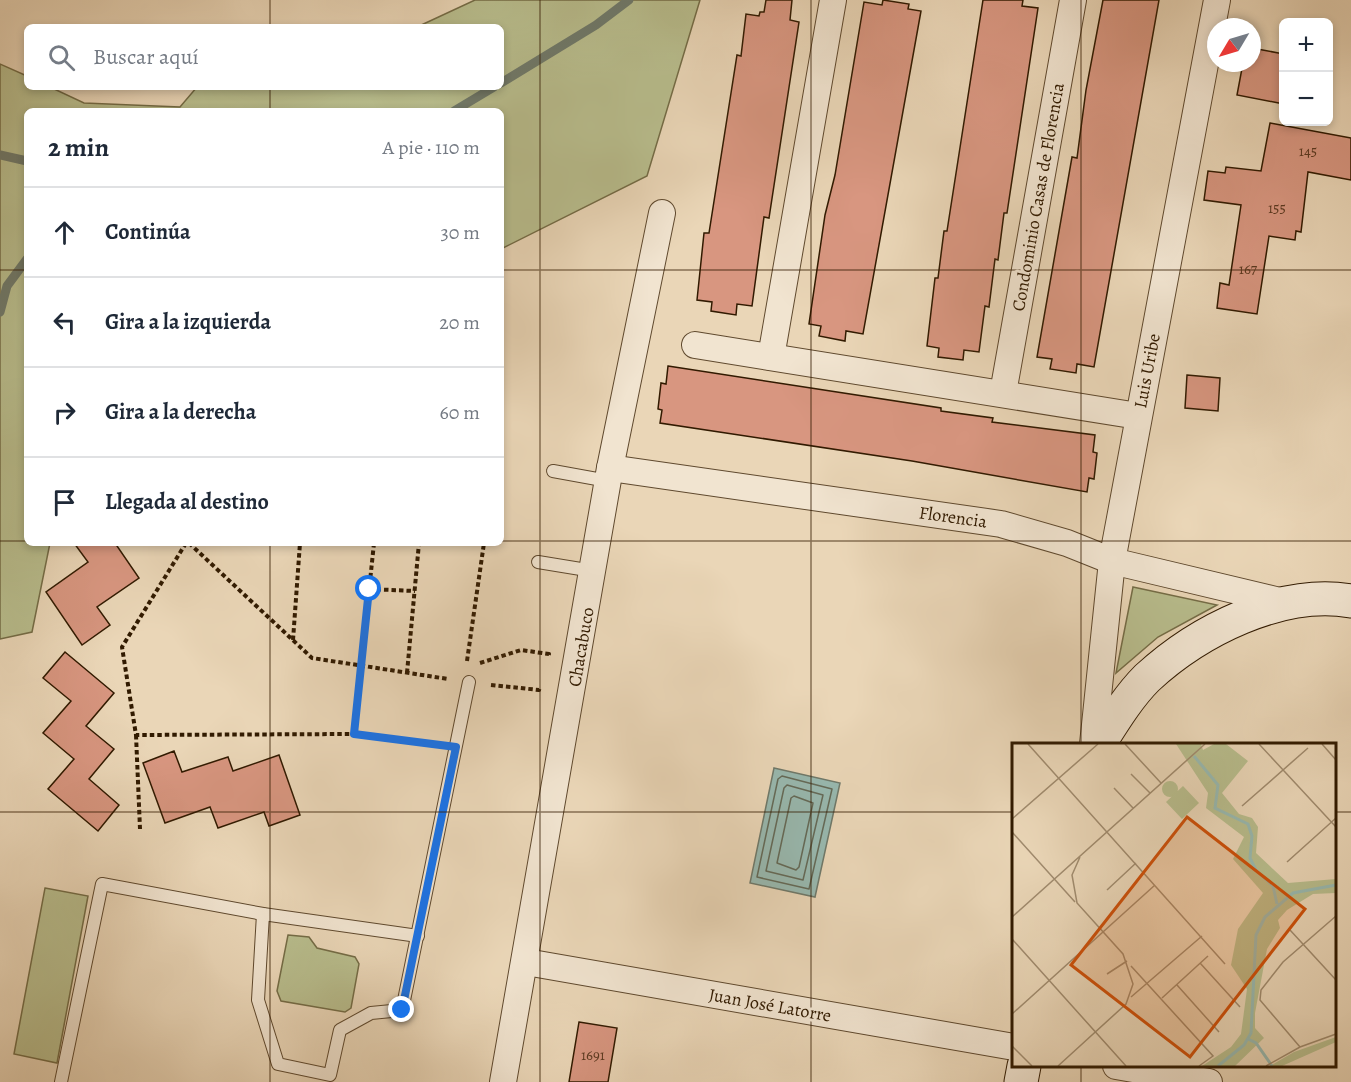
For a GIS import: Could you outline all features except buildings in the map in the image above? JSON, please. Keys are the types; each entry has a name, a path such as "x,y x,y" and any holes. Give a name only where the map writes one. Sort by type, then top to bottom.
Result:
{"street":[{"path":"771,357 833,0"},
{"name":"Condominio Casas de Florencia","path":"1003,393 1073,0"},
{"name":"Luis Uribe","path":"1093,743 1112,561 1217,0"},
{"name":"Chacabuco","path":"503,1082 595,571 610,475 662,213"},
{"path":"695,345 1138,416"},
{"name":"Florencia","path":"610,475 1001,524 1067,543 1112,561 1288,603"},
{"path":"1100,743 1121,710 1146,679 1186,646 1230,621 1288,603 1343,599"},
{"name":"Juan José Latorre","path":"526,962 1012,1047"},
{"path":"1022,1082 1024,1067"},
{"path":"1127,1067 1209,1082"}],"lane":[{"path":"553,471 610,475"},
{"path":"538,562 595,571"},
{"path":"263,914 258,1000 279,1064 330,1075 340,1030 371,1013 402,1010 469,682"},
{"path":"62,1082 102,884 263,914 418,936"}],"path":[{"path":"140,829 136,735 122,647 186,546"},
{"path":"191,546 312,658 454,680"},
{"path":"293,641 300,546"},
{"path":"354,734 374,546"},
{"path":"407,673 419,546"},
{"path":"484,546 465,668 521,650 549,654 546,663"},
{"path":"369,589 415,591"},
{"path":"469,682 540,690 542,681"},
{"path":"136,735 354,734 456,747"}],"green space":[{"path":"475,0 700,0 647,176 504,248 504,108 24,108 24,546 49,546 32,632 0,639 0,64 24,75 24,90 56,90 84,103 180,107 194,90 504,90 504,24 423,24"},
{"path":"1133,587 1217,605 1158,637 1116,673"},
{"path":"45,888 88,896 57,1063 14,1054"},
{"path":"288,935 309,937 317,948 355,957 359,964 351,1008 345,1012 281,1001 277,991"}],"water":[{"path":"774,768 840,783 815,897 750,883"}],"waterway":[{"path":"504,81 596,25 629,0"},
{"path":"459,108 489,90"},
{"path":"0,155 24,160"},
{"path":"0,312 7,286 24,263"}],"route":[{"path":"369,589 354,734 456,747 402,1010"}]}
